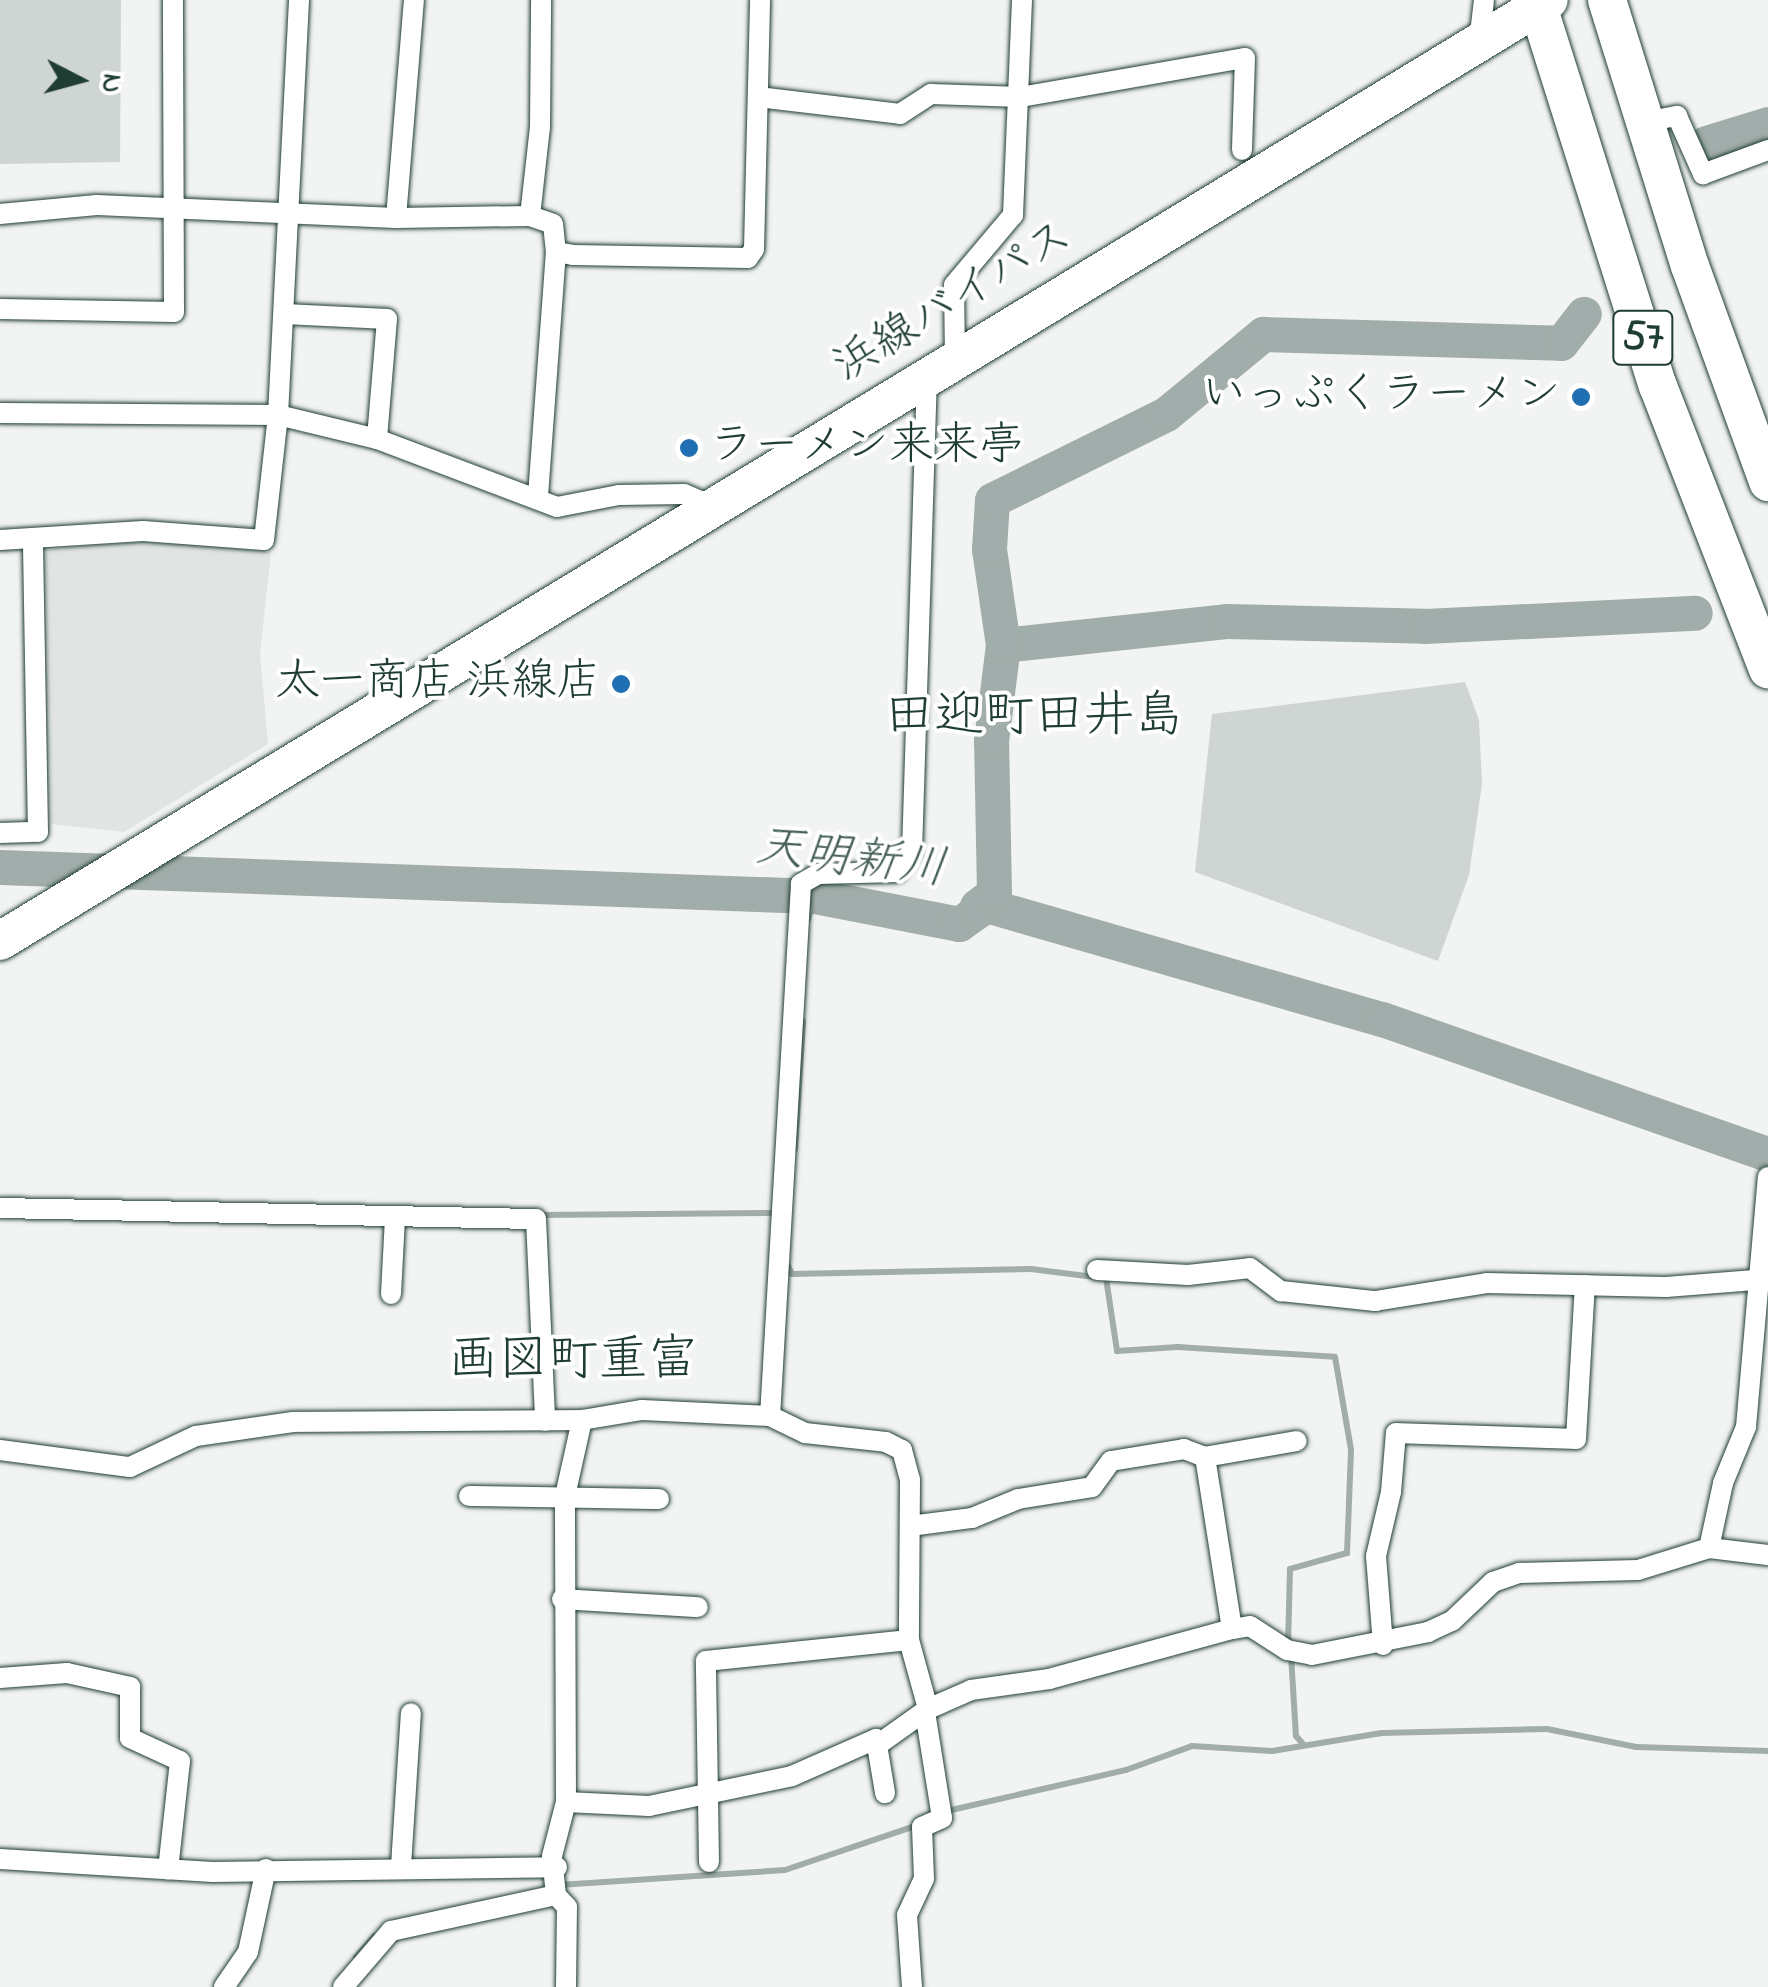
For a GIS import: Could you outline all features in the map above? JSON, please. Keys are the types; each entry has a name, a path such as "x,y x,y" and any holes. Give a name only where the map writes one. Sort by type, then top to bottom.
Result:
{"highway":[{"name":"57","path":"1607,0 1768,482"},
{"name":"浜線バイパス","path":"0,941 1541,2"},
{"name":"57","path":"1541,2 1658,386 1768,669"}],"street":[{"path":"0,308 174,312 179,211 173,0"},
{"path":"0,540 143,531 264,540 278,415 299,0"},
{"path":"396,218 414,0"},
{"path":"530,216 540,127 541,0"},
{"path":"556,252 748,258 754,249 760,0"},
{"path":"770,1416 800,895 818,874 897,872 912,851 941,368 954,285 1013,216 1021,97 1022,0"},
{"path":"1479,42 1484,0"},
{"path":"758,97 900,114 930,94 1021,97 1245,58 1242,150"},
{"path":"1645,122 1676,116 1703,174 1768,150"},
{"path":"0,214 96,206 396,218 530,216 553,224 556,252 538,496"},
{"path":"284,314 387,319 377,439"},
{"path":"0,413 278,415 377,439 538,496 557,507 668,494 712,506"},
{"path":"0,833 38,832 33,540"},
{"path":"1709,1548 1723,1483 1746,1427 1755,1280 1768,1178"},
{"path":"0,1208 536,1219 545,1420"},
{"path":"392,1294 395,1216"},
{"path":"1097,1270 1188,1275 1250,1268 1281,1291 1375,1301 1487,1283 1585,1285 1755,1280"},
{"path":"1383,1645 1376,1556 1392,1492 1396,1432 1576,1440 1585,1285"},
{"path":"0,1450 130,1468 196,1436 293,1422 582,1420 642,1410 770,1416 805,1433 886,1442 902,1450 910,1480 909,1640 927,1711 942,1818 922,1827 924,1879 908,1915 912,1987"},
{"path":"566,1987 567,1907 556,1895 557,1867 552,1856 566,1802 562,1600 566,1496 582,1420"},
{"path":"910,1526 972,1518 1018,1499 1092,1487 1111,1461 1184,1449 1205,1457 1297,1441"},
{"path":"1205,1457 1232,1630"},
{"path":"469,1496 659,1499"},
{"path":"876,1746 927,1711 971,1690 1050,1679 1250,1626 1286,1650 1312,1655 1383,1645 1452,1621 1493,1582 1520,1573 1638,1570 1709,1548 1768,1555"},
{"path":"562,1600 698,1608"},
{"path":"708,1862 706,1661 909,1640"},
{"path":"0,1678 67,1673 130,1686 130,1738 180,1762 168,1870"},
{"path":"401,1866 411,1713"},
{"path":"566,1802 648,1806 792,1776 876,1738 884,1793"},
{"path":"0,1859 168,1870 557,1867"},
{"path":"224,1987 248,1952 266,1869"},
{"path":"343,1987 391,1931 556,1895"}],"shaded area":[{"path":"0,0 121,0 120,162 0,164"},
{"path":"149,539 271,552 260,654 268,744 124,832 51,824 46,550"},
{"path":"1465,682 1479,720 1482,784 1469,875 1438,961 1195,872 1212,714"}],"waterway":[{"path":"1706,143 1768,124"},
{"path":"977,906 994,893 991,741 1003,645 989,549 992,500 1166,414 1263,334 1561,343 1584,314"},
{"path":"1003,645 1226,621 1425,626 1695,613"},
{"name":"天明新川","path":"0,867 815,896 959,924 986,905 1382,1019 1768,1154"},
{"path":"808,919 815,896"},
{"path":"795,1149 803,1021"},
{"path":"538,1215 780,1213"},
{"path":"788,1266 792,1274 1031,1269 1094,1277"},
{"path":"1106,1278 1117,1351 1178,1347 1335,1357 1351,1450 1347,1553 1290,1569 1288,1643"},
{"path":"1291,1655 1296,1736 1303,1744"},
{"path":"947,1811 1126,1770 1192,1746 1272,1751 1382,1733 1547,1729 1636,1747 1768,1751"},
{"path":"559,1885 785,1870 918,1825"},
{"path":"356,1957 374,1936"}],"place":[{"name":"いっぷくラーメン","path":"1581,397"},
{"name":"ラーメン来来亭","path":"689,448"},
{"name":"太一商店 浜線店","path":"621,684"}],"district":[{"name":"田迎町田井島","path":"1034,718"},
{"name":"画図町重富","path":"573,1362"}]}
